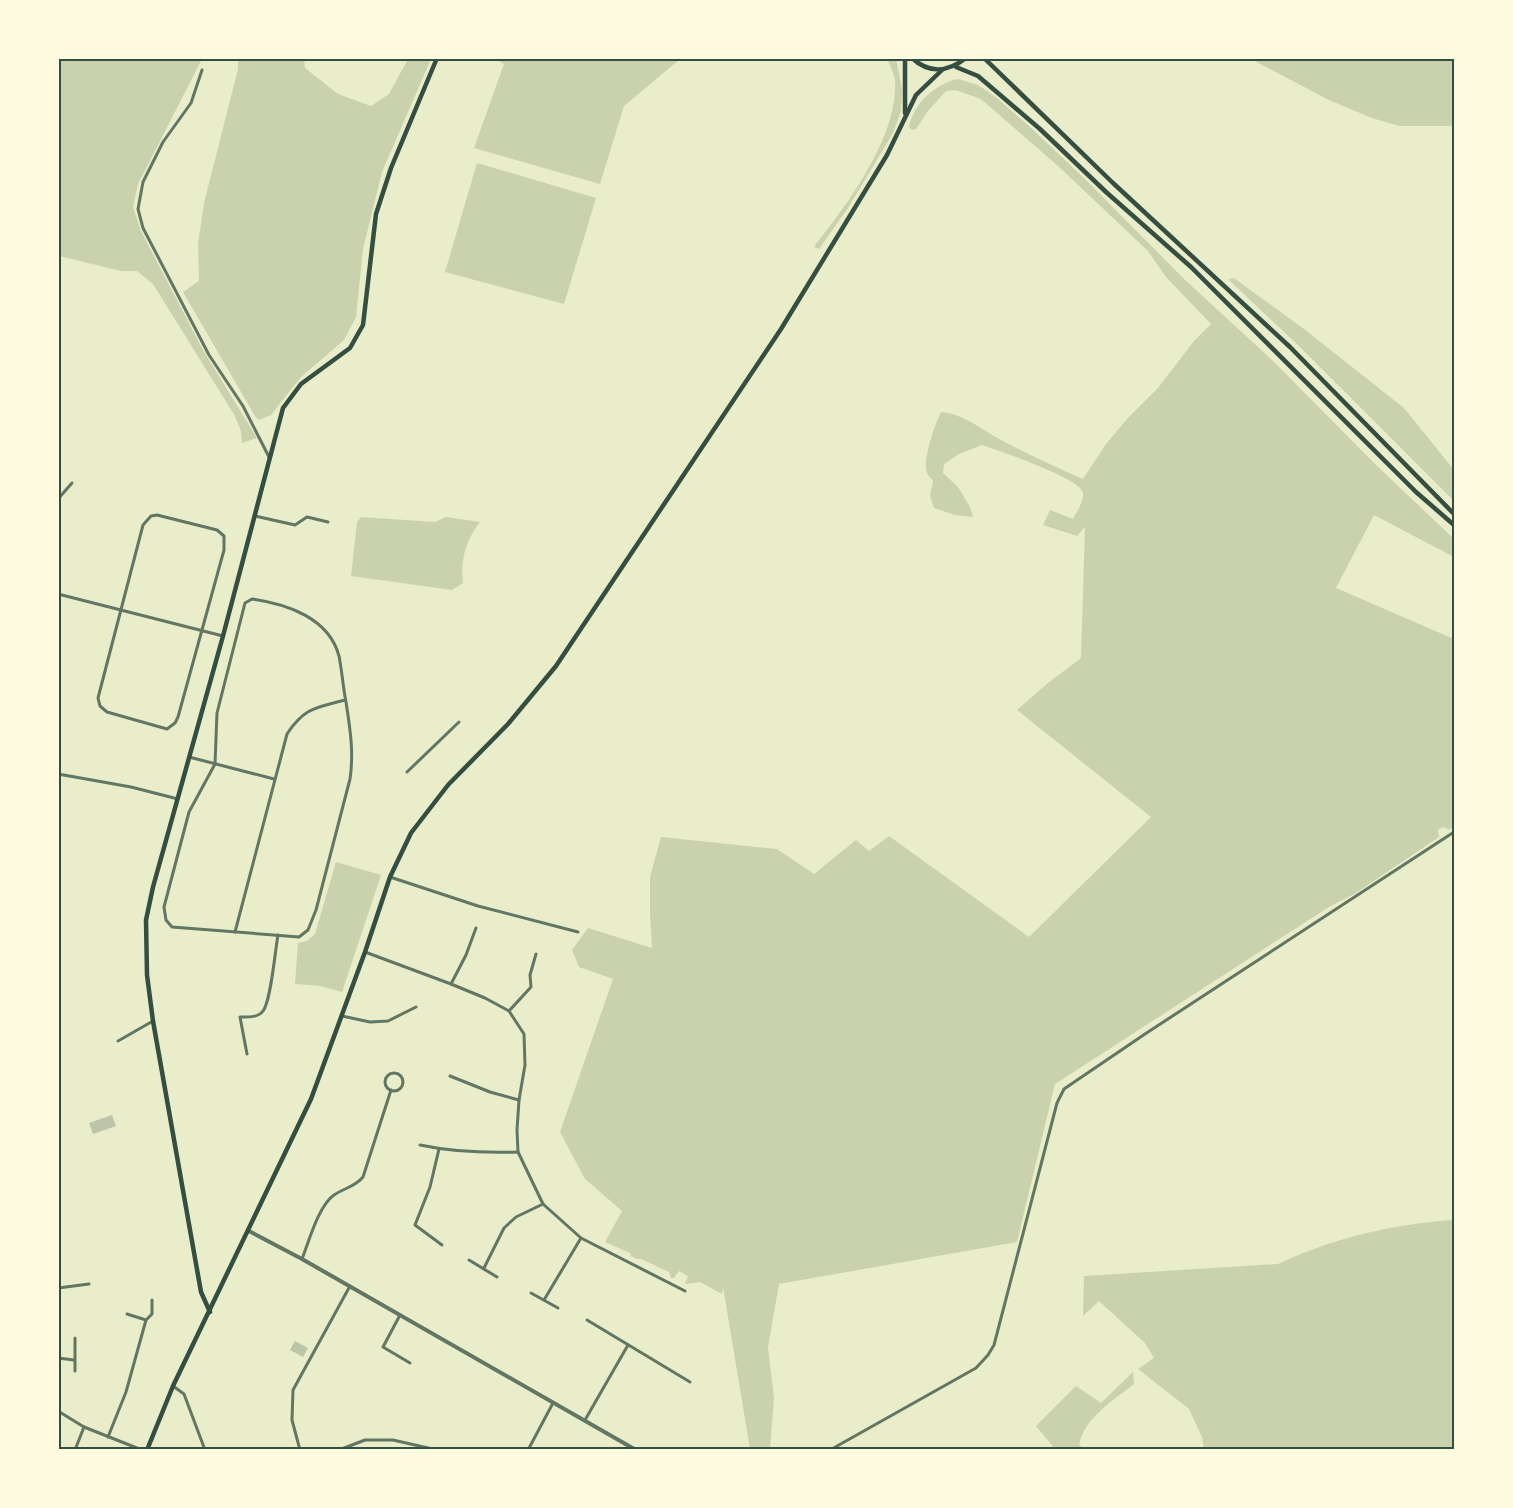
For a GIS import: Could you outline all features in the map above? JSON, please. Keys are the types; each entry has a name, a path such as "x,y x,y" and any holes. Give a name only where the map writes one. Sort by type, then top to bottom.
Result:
{"main road":[{"path":"210,1312 201,1292 153,1021 147,975 146,920 283,408 301,384 350,348 363,325 376,214 391,168 437,58"},
{"path":"905,58 905,116"},
{"path":"912,58 919,65 942,70 956,66 966,58"},
{"path":"984,58 1113,183 1290,347 1455,514"},
{"path":"956,66 978,76 1040,129 1106,192 1191,267 1416,492 1455,525"},
{"path":"147,1449 173,1386 311,1099 390,877 411,833 448,785 508,724 556,666 782,329 887,155 916,95 942,70"}],"street":[{"path":"202,70 191,103 164,142 143,182 138,208 143,228 210,355 243,406 270,458"},
{"path":"58,499 72,483"},
{"path":"157,514 217,530 224,536 224,550 202,631 178,717 171,728 161,729 107,712 100,706 98,698 120,610 143,525 151,516 157,514"},
{"path":"255,516 295,525 307,517 328,522"},
{"path":"58,594 223,636"},
{"path":"252,599 281,605 303,613 316,621 332,642 338,655 345,700 352,739 352,768 316,910 308,930 299,937 172,927 166,920 164,907 189,812 215,764 217,713 246,603 252,599"},
{"path":"235,932 287,734 297,718 312,709 345,700"},
{"path":"407,772 459,722"},
{"path":"189,757 274,779"},
{"path":"58,774 131,787 178,799"},
{"path":"830,1449 947,1386 976,1368 988,1355 994,1345 1057,1103 1064,1089 1455,832"},
{"path":"390,877 478,906 578,932"},
{"path":"452,984 466,956 476,928"},
{"path":"247,1054 240,1017 256,1016 263,1012 278,935"},
{"path":"365,952 452,984 509,1011 524,1034 525,1065 517,1130 519,1152 543,1204 581,1238 684,1291"},
{"path":"509,1011 531,987 530,975 536,954"},
{"path":"342,1016 370,1022 388,1021 416,1007"},
{"path":"118,1041 153,1021"},
{"path":"390,1074 398,1074 403,1084 397,1090 391,1090 387,1086 386,1078 390,1074"},
{"path":"450,1076 519,1101"},
{"path":"302,1258 324,1206 333,1195 357,1183 363,1177 391,1090"},
{"path":"420,1144 439,1149 478,1153 519,1152"},
{"path":"439,1149 430,1187 416,1225 442,1245"},
{"path":"484,1268 504,1228 516,1217 543,1204"},
{"path":"249,1231 302,1258 636,1449"},
{"path":"544,1300 581,1238"},
{"path":"469,1260 497,1277"},
{"path":"58,1288 89,1284"},
{"path":"300,1449 292,1420 293,1390 350,1286"},
{"path":"531,1293 558,1308"},
{"path":"108,1437 128,1384 146,1320 152,1314 152,1300"},
{"path":"128,1314 146,1320"},
{"path":"400,1315 383,1347 410,1363"},
{"path":"587,1320 690,1382"},
{"path":"75,1338 75,1371"},
{"path":"585,1420 628,1345"},
{"path":"58,1358 74,1359"},
{"path":"173,1386 184,1394 205,1449"},
{"path":"528,1449 553,1403"},
{"path":"58,1411 84,1427 142,1449"},
{"path":"75,1449 84,1427"},
{"path":"339,1449 365,1440 393,1440 437,1449"}],"green space":[{"path":"58,59 202,59 138,184 133,207 141,231 203,350 257,438 242,443 241,431 235,416 153,284 137,271 121,271 59,256"},
{"path":"238,59 304,59 305,68 338,94 371,106 389,94 408,59 431,59 382,172 363,249 356,317 344,340 301,377 271,415 259,420 183,292 199,281 198,244 204,203 238,69"},
{"path":"495,59 680,59 624,106 600,184 474,148 504,64"},
{"path":"887,59 896,59 902,89 901,111 893,133 848,208 819,249 814,247 855,190 880,147 894,102 895,80"},
{"path":"1251,59 1454,59 1454,126 1399,126 1372,118 1329,100"},
{"path":"958,79 978,85 1029,126 1454,539 1454,557 1374,515 1336,588 1454,639 1454,826 1449,830 1443,827 1438,830 1439,837 1356,893 1329,907 1055,1084 1017,1242 779,1284 768,1347 774,1398 770,1449 750,1449 723,1287 722,1294 700,1282 685,1284 688,1276 679,1271 674,1278 671,1278 669,1272 637,1259 630,1253 605,1242 622,1211 585,1179 560,1132 613,979 579,967 572,950 588,928 652,948 650,877 661,837 777,849 814,874 856,840 869,851 889,836 1029,937 1151,817 1017,710 1081,658 1085,527 1077,536 1043,525 1050,510 1073,519 1083,493 1079,487 1055,473 982,445 959,454 944,464 943,473 958,487 973,517 955,515 934,508 930,496 933,481 927,473 926,460 941,412 950,413 1083,479 1106,444 1158,388 1194,341 1211,324 1166,277 1148,251 1058,166 981,99 955,90 946,91 916,129 912,130 909,127 912,118 927,96 941,85"},
{"path":"477,163 596,198 564,304 445,272"},
{"path":"1234,278 1304,329 1404,408 1454,470 1454,501 1303,350 1228,279"},
{"path":"361,517 435,522 446,517 480,522 465,550 462,566 463,583 452,590 351,576 357,522"},
{"path":"336,862 381,875 342,992 320,986 295,984 298,943 307,941 315,934"},
{"path":"1454,1220 1454,1449 1204,1449 1202,1437 1189,1409 1138,1369 1154,1358 1145,1343 1099,1301 1083,1316 1084,1276 1278,1264 1320,1247 1364,1234 1408,1225"},
{"path":"1133,1372 1134,1384 1101,1410 1088,1425 1079,1444 1083,1449 1055,1449 1036,1426 1076,1386 1101,1403"}],"building":[{"path":"112,1115 116,1126 93,1134 89,1123"},
{"path":"295,1341 308,1348 303,1357 290,1350"}]}
